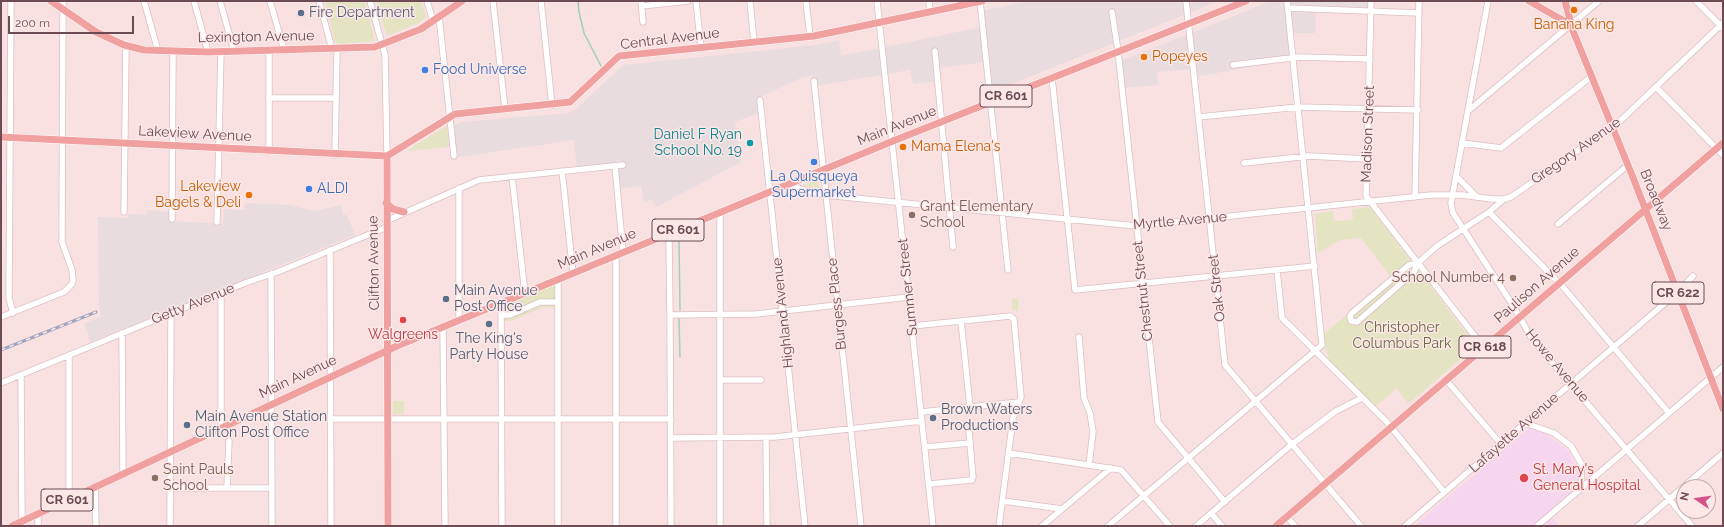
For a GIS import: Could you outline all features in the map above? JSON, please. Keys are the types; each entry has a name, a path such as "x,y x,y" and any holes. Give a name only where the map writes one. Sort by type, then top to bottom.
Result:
{"main road":[{"name":"Lexington Avenue","path":"51,1 96,32 126,46 144,50 208,52 334,49 382,45 421,29 462,1"},
{"name":"Central Avenue","path":"387,156 458,113 552,105 570,102 619,56 810,36 981,1"},
{"name":"Main Avenue","path":"12,526 388,350 770,191 1246,1"},
{"path":"1529,1 1571,25"},
{"name":"Broadway","path":"1565,1 1571,25 1646,209 1723,409"},
{"name":"Lakeview Avenue","path":"1,137 335,155 387,156"},
{"name":"Paulison Avenue","path":"1276,526 1723,143"},
{"name":"Clifton Avenue","path":"387,156 388,526"},
{"path":"386,203 393,209 404,212"}],"street":[{"path":"11,1 9,298 13,313"},
{"path":"1,317 59,294 72,284 72,270 62,242 63,1"},
{"path":"144,1 158,51"},
{"path":"194,1 208,52"},
{"path":"220,1 234,51"},
{"path":"270,1 284,50"},
{"path":"319,1 334,49 335,155"},
{"name":"Clifton Avenue","path":"370,1 385,55 387,156"},
{"path":"427,1 433,21"},
{"path":"493,1 504,109"},
{"path":"541,1 552,105"},
{"path":"643,22 641,4 688,1"},
{"path":"696,1 701,48"},
{"path":"750,1 754,42"},
{"path":"806,1 810,36"},
{"name":"Summer Street","path":"877,1 933,526"},
{"path":"929,1 930,12"},
{"path":"981,1 1008,270"},
{"name":"Oak Street","path":"1186,1 1225,366 1360,526"},
{"path":"1108,526 1322,345 1323,341 1287,1"},
{"name":"Madison Street","path":"1370,1 1369,109 1366,196 1484,348"},
{"path":"1415,197 1418,110 1419,1"},
{"name":"Howe Avenue","path":"1488,1 1451,208 1462,229 1520,317 1532,338 1692,526"},
{"path":"1468,111 1599,1"},
{"path":"1696,1 1722,26"},
{"path":"1288,8 1419,13"},
{"name":"Chestnut Street","path":"1112,12 1118,51 1157,419 1160,425 1188,458"},
{"path":"439,16 454,156"},
{"name":"Gregory Avenue","path":"1418,263 1409,265 1375,293 1350,316 1351,321 1357,322 1414,272 1418,263 1438,246 1489,212 1504,199 1511,197 1612,128 1722,26"},
{"path":"124,212 126,46"},
{"path":"269,50 269,151"},
{"path":"172,219 173,51"},
{"path":"934,51 953,247"},
{"path":"217,222 221,52"},
{"path":"1233,65 1293,58 1370,59"},
{"path":"1462,143 1501,148 1592,76"},
{"path":"1052,78 1076,290 1315,266"},
{"name":"Burgess Place","path":"814,81 861,526"},
{"path":"1656,87 1723,156"},
{"path":"269,98 335,98"},
{"name":"Highland Avenue","path":"760,100 805,526"},
{"path":"1199,117 1298,107 1418,110"},
{"path":"1244,162 1303,156 1367,159"},
{"name":"Getty Avenue","path":"1,384 256,278 271,274 330,250 386,224 404,212 479,180 623,165"},
{"path":"1558,224 1628,165"},
{"path":"615,166 623,252"},
{"path":"562,171 573,273"},
{"path":"512,176 525,294"},
{"path":"1456,176 1477,197"},
{"name":"Myrtle Avenue","path":"786,185 826,195 1136,226 1415,197 1453,195 1504,199"},
{"path":"459,188 459,320"},
{"path":"720,212 720,526"},
{"path":"1489,212 1559,283 1669,413"},
{"path":"667,234 669,241 672,419 671,526"},
{"path":"330,250 331,526"},
{"path":"616,255 616,526"},
{"path":"1277,270 1282,318 1391,427 1444,492"},
{"path":"271,274 272,526"},
{"name":"Lafayette Avenue","path":"1405,526 1678,292 1693,276"},
{"path":"558,280 558,526"},
{"path":"221,293 221,427"},
{"path":"1375,293 1382,300"},
{"path":"670,315 756,314 909,297"},
{"path":"1369,299 1374,306"},
{"path":"501,315 510,315 540,302 558,302"},
{"path":"501,304 502,526"},
{"path":"170,526 171,313"},
{"path":"912,326 1007,317 1012,317 1014,319 1021,397 1013,418 999,526"},
{"path":"961,321 970,407"},
{"path":"443,327 445,526"},
{"path":"122,333 123,473"},
{"path":"1079,337 1084,398 1090,414 1093,432 1089,465"},
{"path":"69,355 69,499"},
{"path":"1538,526 1723,367"},
{"path":"21,376 22,521"},
{"path":"721,380 761,380"},
{"path":"1446,380 1501,444"},
{"path":"1196,526 1291,445 1336,411 1362,398"},
{"path":"921,412 1019,402"},
{"path":"331,420 672,419"},
{"path":"672,438 774,437 922,421"},
{"path":"1526,423 1554,433 1571,446 1581,463 1582,488"},
{"path":"929,484 972,478 969,432"},
{"path":"766,437 768,526"},
{"path":"227,488 229,441"},
{"path":"925,447 970,443"},
{"path":"1009,453 1111,468 1124,472 1170,526"},
{"path":"1638,526 1723,453"},
{"path":"1188,458 1225,502"},
{"path":"1042,526 1111,468"},
{"path":"95,486 96,526"},
{"path":"170,488 272,488"},
{"path":"1003,501 1062,509"},
{"path":"1211,513 1222,526"},
{"path":"38,514 38,526"},
{"path":"1287,517 1295,526"}],"shaded area":[{"path":"1030,1 1219,1 989,93 986,62 937,68 937,81 913,84 910,70 814,86 812,76 801,78 760,97 762,119 756,114 735,122 741,162 656,207 652,199 644,202 641,186 616,189 614,165 577,169 574,140 453,158 452,127 461,122 569,113 576,109 623,65 816,45 839,40 841,56 982,27 981,11"},
{"path":"1271,1 1371,1 1371,11 1316,9 1315,33 1290,33 1293,59 1195,77 1193,69 1157,72 1158,85 1121,88 1118,62"},
{"path":"246,203 289,205 315,211 341,205 343,215 347,215 355,235 91,342 84,324 101,316 99,304 98,217 128,218 128,214 147,215 147,210 170,212 170,221 223,224 224,209 244,210"},
{"name":"St. Mary's General Hospital","path":"1529,428 1543,432 1569,451 1578,472 1579,485 1548,513 1559,526 1414,526"}],"green space":[{"path":"325,1 365,1 375,41 339,44 335,42"},
{"path":"376,1 421,1 426,17 418,23 387,36"},
{"path":"447,126 449,147 408,151 414,146"},
{"path":"818,179 820,191 803,185"},
{"name":"Christopher Columbus Park","path":"1370,207 1476,346 1408,404 1397,388 1375,407 1329,360 1323,335 1391,277 1361,238 1340,240 1318,253 1315,214 1333,211 1334,221 1353,220 1352,209"},
{"path":"558,280 558,308 543,307 512,321 501,321 501,304"},
{"path":"1012,298 1018,299 1018,311 1012,310"},
{"path":"393,401 404,401 404,414 393,414"}],"waterway":[{"path":"578,1 584,33 601,66"},
{"path":"679,238 680,310"},
{"path":"679,319 680,357"}],"railway":[{"path":"1,350 96,312"}],"place":[{"name":"Banana King","path":"1574,10"},
{"name":"Fire Department","path":"301,13"},
{"name":"Popeyes","path":"1144,57"},
{"name":"Food Universe","path":"425,70"},
{"name":"Daniel F Ryan School No. 19","path":"750,143"},
{"name":"Mama Elena's","path":"903,147"},
{"name":"La Quisqueya Supermarket","path":"814,162"},
{"name":"ALDI","path":"309,189"},
{"name":"Lakeview Bagels & Deli","path":"249,195"},
{"name":"Grant Elementary School","path":"912,215"},
{"name":"School Number 4","path":"1513,278"},
{"name":"Main Avenue Post Office","path":"446,299"},
{"name":"Walgreens","path":"403,320"},
{"name":"The King's Party House","path":"489,324"},
{"name":"Brown Waters Productions","path":"933,418"},
{"name":"Main Avenue Station Clifton Post Office","path":"187,425"},
{"name":"Saint Pauls School","path":"155,478"},
{"name":"St. Mary's General Hospital","path":"1524,478"}]}
